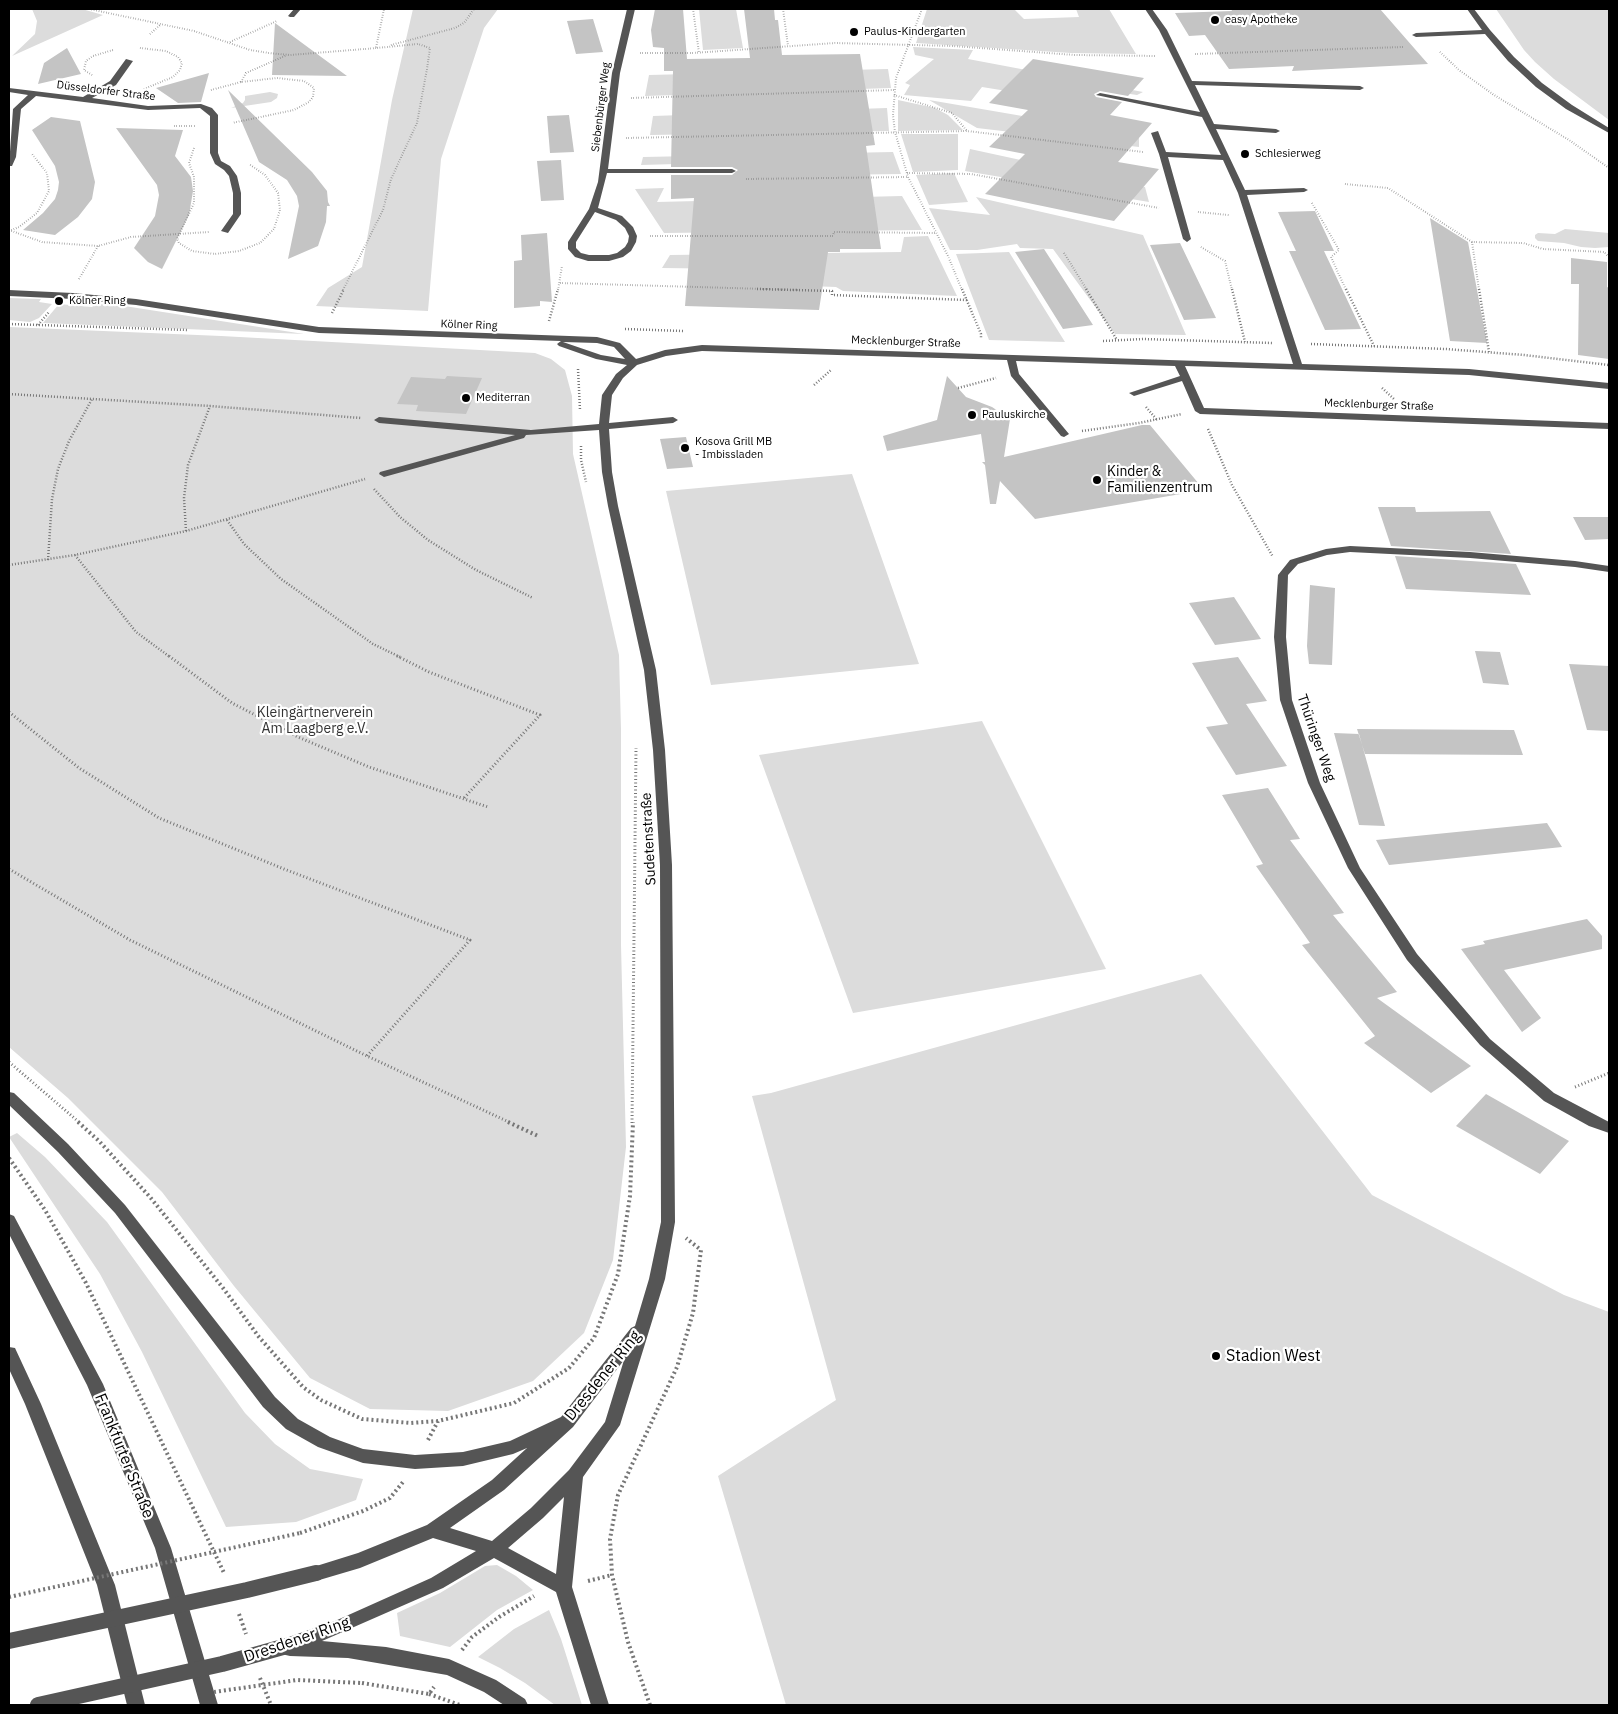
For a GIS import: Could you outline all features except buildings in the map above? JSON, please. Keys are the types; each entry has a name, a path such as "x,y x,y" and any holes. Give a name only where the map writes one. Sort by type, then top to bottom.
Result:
{"street":[{"path":"292,16 297,9"},
{"name":"Siebenbürger Weg","path":"572,249 572,242 593,209 604,172 620,52 631,9"},
{"path":"1149,9 1176,55 1242,193 1298,366"},
{"path":"1470,9 1511,59 1539,85 1569,107 1609,130"},
{"path":"1416,34 1487,32"},
{"path":"84,100 113,83 129,62"},
{"path":"1190,83 1360,88"},
{"name":"Düsseldorfer Straße","path":"9,90 148,108 201,106 209,110 214,115 214,153 218,162 227,168 233,176 237,193 238,214 226,231"},
{"path":"9,164 17,109 35,93"},
{"path":"1100,94 1206,115"},
{"path":"1211,126 1276,131"},
{"path":"1155,133 1164,154 1187,239"},
{"path":"1164,154 1226,158"},
{"path":"604,172 732,171"},
{"path":"1242,193 1304,190"},
{"path":"572,249 578,255 588,258 609,258 620,255 628,249 632,242 633,236 629,227 619,218 593,209"},
{"name":"Kölner Ring","path":"9,293 73,296 136,302 319,330 604,342 617,346 634,363"},
{"name":"Kölner Ring","path":"541,340 584,350 599,357 634,363"},
{"name":"Mecklenburger Straße","path":"634,363 665,352 702,348 1469,372 1609,386"},
{"path":"1011,358 1014,374 1064,434"},
{"name":"Sudetenstraße","path":"634,363 619,376 607,395 604,427 607,472 613,506 650,670 659,750 666,865 668,1222 657,1279 641,1326"},
{"path":"1179,363 1200,411"},
{"path":"1134,393 1185,377"},
{"name":"Mecklenburger Straße","path":"1200,411 1609,426"},
{"path":"379,420 531,433 673,420"},
{"path":"384,474 531,433"},
{"path":"1283,575 1294,562 1308,556 1350,549 1470,555 1575,564 1609,569"},
{"name":"Thüringer Weg","path":"1283,575 1280,637 1286,700 1314,783 1354,868 1412,957 1486,1042 1549,1098 1609,1128"},
{"path":"9,1098 63,1148 120,1209 268,1402 292,1424 324,1442 363,1456 415,1462 463,1459 514,1448 566,1422"},
{"name":"Frankfurter Straße","path":"9,1220 95,1384 162,1548 210,1699"},
{"name":"Dresdener Ring","path":"9,1641 248,1590 316,1573 360,1560 433,1530 498,1485 566,1422 641,1326"},
{"name":"Dresdener Ring","path":"38,1705 222,1664 283,1647 339,1627 437,1583 494,1549 537,1513 575,1475 612,1425 641,1326"},
{"path":"9,1354 32,1404 106,1585 136,1705"},
{"path":"575,1475 564,1587 600,1705"},
{"path":"433,1530 494,1549 564,1587"},
{"path":"283,1647 386,1654 448,1667 490,1686 518,1705"}],"path":[{"path":"89,9 194,31 250,50 290,55 418,44 430,48 417,124 392,179 383,210 330,316"},
{"path":"376,48 384,9"},
{"path":"468,9 474,9"},
{"path":"376,48 455,28 464,23 474,9"},
{"path":"693,9 699,53"},
{"path":"783,9 788,46"},
{"path":"922,9 896,78 893,114 895,132 908,177 936,233 981,334 977,357"},
{"path":"230,42 292,16"},
{"path":"150,34 160,25"},
{"path":"620,52 655,54 699,53 835,43 908,44 1076,55 1176,55 1404,47"},
{"path":"1434,46 1458,70 1494,95 1569,140 1609,168"},
{"path":"242,82 246,73 270,61 290,55"},
{"path":"613,98 894,90"},
{"path":"894,95 952,113 967,131"},
{"path":"609,138 967,131 1164,154"},
{"path":"9,230 24,224 37,213 46,199 49,182 43,166 30,153 21,148 12,149"},
{"path":"907,173 971,174 1179,211 1250,217"},
{"path":"740,180 908,177"},
{"path":"1345,184 1388,188 1472,242 1523,243 1543,249 1609,251"},
{"path":"1304,190 1339,250 1331,257 1366,333 1374,346"},
{"path":"9,230 42,242 98,246 131,237 226,231"},
{"path":"633,236 833,236 834,232 936,233"},
{"path":"1187,239 1225,261 1245,342"},
{"path":"1472,242 1489,352"},
{"path":"85,283 77,282 98,246"},
{"path":"547,326 560,282 563,263 572,249"},
{"path":"1604,252 1609,257"},
{"path":"1064,254 1117,340"},
{"path":"560,282 832,291 832,295 967,300"},
{"path":"9,324 196,331"},
{"path":"620,328 687,331"},
{"path":"1098,341 1245,342 1374,346 1489,352 1609,365"},
{"path":"578,367 581,460 588,489"},
{"path":"1362,368 1413,419"},
{"path":"958,388 970,383 1014,374"},
{"path":"9,394 210,406 379,420"},
{"path":"48,560 52,499 58,469 69,441 92,399"},
{"path":"186,530 184,498 188,465 210,406"},
{"path":"1064,434 1139,423 1200,411 1232,485 1283,575"},
{"path":"9,565 75,555 186,530 227,520 366,479 379,496 428,540 476,570 533,598"},
{"path":"227,520 244,544 281,579 373,644 429,672 540,715 464,798"},
{"path":"75,555 136,632 232,703 298,737 369,767 488,807"},
{"path":"9,712 80,768 159,818 284,869 470,940 367,1056"},
{"path":"9,1062 98,1141 150,1197 223,1288 259,1337 303,1387 321,1400 362,1419 384,1422 438,1421 514,1403 569,1368 594,1338 618,1274 630,1196 634,1089 636,742"},
{"path":"9,869 130,940 367,1056 538,1136"},
{"path":"1549,1098 1609,1074"},
{"path":"9,1158 45,1210 86,1283 126,1362 225,1574"},
{"path":"650,1705 628,1642 612,1575 610,1539 618,1494 677,1367 693,1313 701,1250 668,1222"},
{"path":"9,1597 300,1533 363,1511 390,1498 402,1485 438,1421"},
{"path":"429,1694 472,1638 499,1617 537,1595 612,1575"},
{"path":"238,1610 246,1636"},
{"path":"258,1671 271,1705"},
{"path":"210,1699 297,1680 362,1683 429,1694 460,1705"}],"green space":[{"path":"32,9 82,9 103,15 12,56 35,34 37,21"},
{"path":"413,9 498,9 484,28 441,159 428,311 316,306 328,288 362,267 392,100"},
{"path":"699,9 736,9 743,48 703,50"},
{"path":"927,9 1015,10 1024,19 1079,17 1076,9 1109,9 1136,54 1071,53 916,43"},
{"path":"1496,9 1609,9 1609,120 1554,79 1535,62 1524,50"},
{"path":"913,47 973,50 968,59 1143,92 1137,95 1089,88 1075,102 982,87 971,101 904,95 910,85 905,83 934,59 915,55"},
{"path":"888,69 891,88 645,96 649,75"},
{"path":"270,92 278,94 277,98 271,102 231,108 243,103 245,96"},
{"path":"898,100 935,108 948,115 963,130 898,131"},
{"path":"929,100 1139,136 1139,147 977,128"},
{"path":"887,108 889,131 650,135 653,116"},
{"path":"901,134 958,134 958,170 913,172"},
{"path":"970,149 1145,187 1149,202 965,171"},
{"path":"893,152 901,174 752,176 747,162 641,165 643,157"},
{"path":"954,173 968,202 929,205 916,175"},
{"path":"664,188 657,202 902,196 922,230 664,233 635,189"},
{"path":"976,197 1143,235 1186,335 1115,334 1053,249 1020,248 1017,244 977,250 950,250 929,208 990,215"},
{"path":"1565,229 1609,233 1609,247 1581,247 1564,243 1538,241 1535,238 1535,235 1538,233 1555,234"},
{"path":"928,236 957,296 843,291 836,287 752,284 742,269 662,268 670,255 901,252 904,237"},
{"path":"1009,252 1065,342 989,340 956,254"},
{"path":"9,298 41,299 39,302 52,304 39,318 30,322 9,320"},
{"path":"59,304 92,307 96,304 118,305 304,334 43,323"},
{"name":"Kleingärtnerverein Am Laagberg e.V.","path":"9,327 535,353 551,359 565,370 572,396 573,454 619,655 621,945 626,1147 613,1260 584,1333 533,1381 448,1411 370,1409 310,1378 234,1286 162,1192 68,1098 9,1047"},
{"path":"852,474 919,664 711,685 666,491"},
{"path":"982,721 1106,969 853,1013 759,755"},
{"name":"Stadion West","path":"1201,974 1372,1195 1564,1295 1609,1312 1609,1705 786,1705 718,1476 836,1400 752,1096 771,1093"},
{"path":"17,1133 45,1157 107,1222 245,1413 275,1444 310,1469 363,1479 356,1500 296,1522 226,1527 142,1352 100,1274 9,1137"},
{"path":"497,1565 516,1576 533,1590 497,1610 450,1647 400,1636 397,1613 440,1593 485,1566"},
{"path":"549,1610 561,1639 582,1705 555,1705 525,1683 478,1657 514,1629"}],"place":[{"name":"easy Apotheke","path":"1215,20"},
{"name":"Paulus-Kindergarten","path":"854,32"},
{"name":"Schlesierweg","path":"1245,154"},
{"name":"Kölner Ring","path":"59,301"},
{"name":"Mediterran","path":"466,398"},
{"name":"Pauluskirche","path":"972,415"},
{"name":"Kosova Grill MB - Imbissladen","path":"685,448"},
{"name":"Kinder & Familienzentrum","path":"1097,480"},
{"name":"Stadion West","path":"1216,1356"}]}
